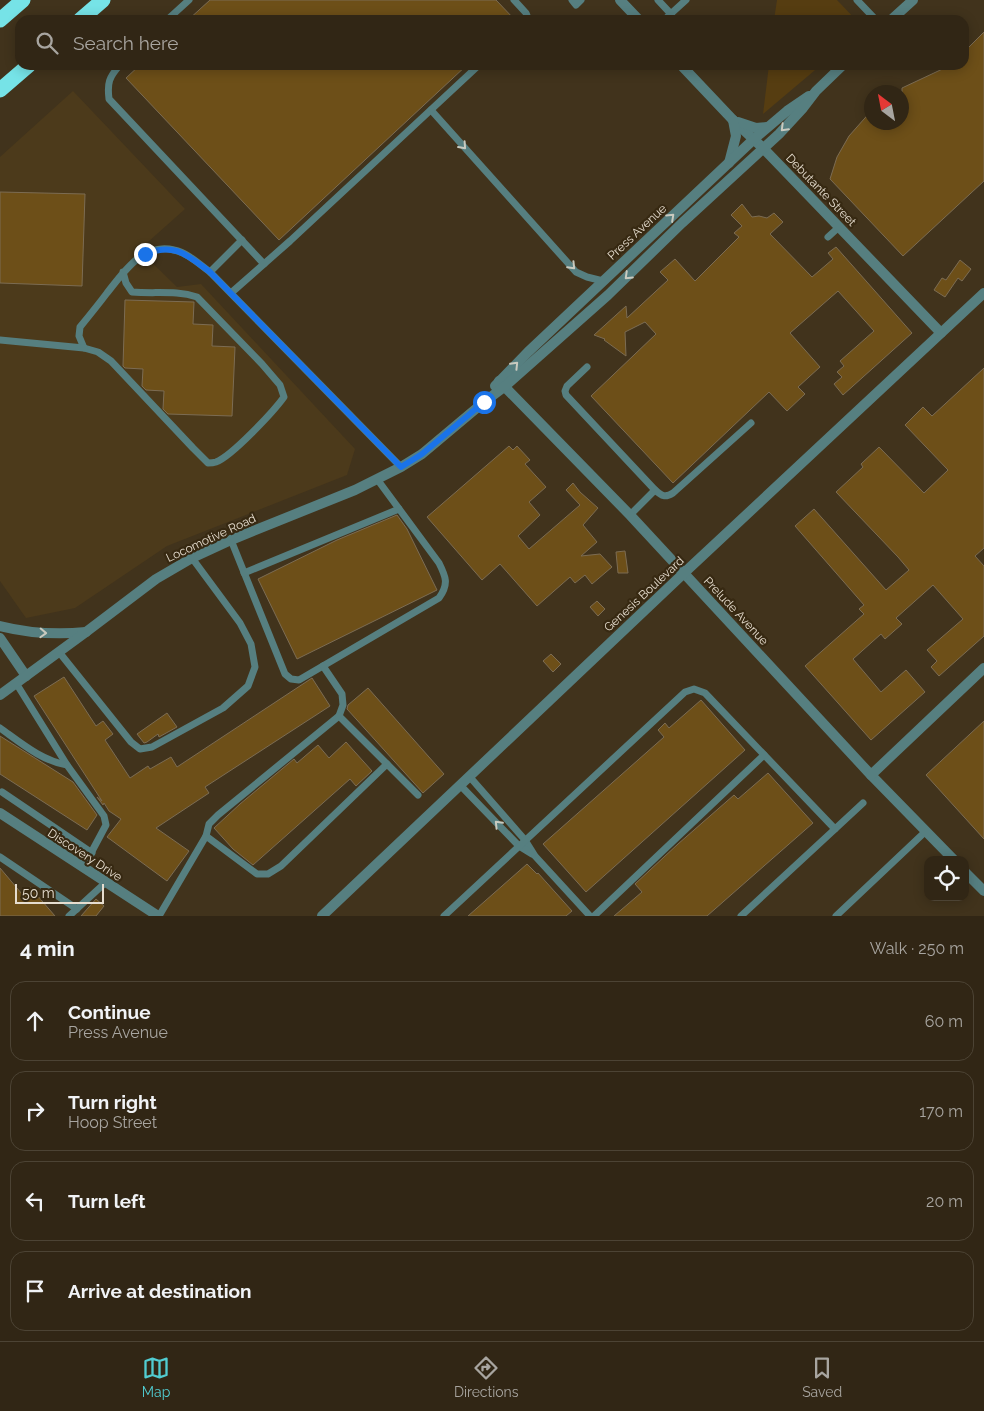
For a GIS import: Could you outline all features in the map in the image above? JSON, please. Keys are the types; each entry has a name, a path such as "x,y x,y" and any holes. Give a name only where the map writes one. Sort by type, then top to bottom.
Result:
{"highway":[{"path":"0,20 23,0"},
{"path":"86,15 103,0"},
{"path":"0,90 23,70"}],"street":[{"path":"620,0 634,15"},
{"path":"896,15 913,0"},
{"name":"Debutante Street","path":"686,70 941,333"},
{"name":"Press Avenue","path":"401,467 422,454 484,402 502,384 575,324 763,148 793,119 816,91 838,70"},
{"name":"Press Avenue","path":"502,384 528,352 728,163 767,127 816,91"},
{"path":"733,120 756,128 767,127"},
{"path":"728,163 736,136 733,120"},
{"name":"Genesis Boulevard","path":"322,916 684,573 984,293"},
{"path":"567,315 575,324"},
{"name":"Prelude Avenue","path":"502,384 630,515 871,775 950,856"},
{"name":"Locomotive Road","path":"0,695 156,578 192,558 231,540 355,490 401,467"},
{"path":"0,626 31,632 86,632"},
{"path":"0,638 26,676"},
{"path":"871,775 984,668"},
{"name":"Discovery Drive","path":"0,813 158,916"},
{"path":"969,876 984,891"}],"lane":[{"path":"172,15 189,0"},
{"path":"514,0 527,15"},
{"path":"572,0 576,5 581,0"},
{"path":"658,0 671,14 686,0"},
{"path":"857,0 871,15"},
{"path":"115,70 109,79 109,99 264,264"},
{"path":"230,293 264,264 474,70"},
{"path":"431,110 576,272 603,281"},
{"path":"828,237 839,227"},
{"path":"210,272 242,240"},
{"path":"84,348 79,336 80,327 123,272 145,254 157,249 172,249 185,254 210,272 401,467"},
{"path":"0,340 84,348 98,352 116,365 208,462 214,463 229,454 277,407 284,397 280,385 198,297 185,293 132,292 126,283 123,272"},
{"path":"587,367 566,386 564,391 566,395 655,490 665,496 674,493 750,423"},
{"path":"231,540 285,674 291,679 300,680 439,598 445,589 445,575 439,563 377,479"},
{"path":"630,515 655,490"},
{"path":"244,573 399,509"},
{"path":"59,652 131,742 140,749 152,746 223,708 248,686 254,667 251,644 240,623 192,558"},
{"path":"158,916 206,836 209,824 339,716 343,706 342,694 323,666"},
{"path":"16,683 67,766 104,816 106,825 83,868"},
{"path":"444,916 685,692 694,689 705,692 835,829"},
{"path":"339,716 418,795"},
{"path":"0,728 42,757 67,766"},
{"path":"469,776 525,840 535,856 592,916 764,755"},
{"path":"206,836 257,874 268,874 281,866 387,764"},
{"path":"460,785 519,846 535,856"},
{"path":"2,792 92,853"},
{"path":"741,916 863,803"},
{"path":"836,916 926,831"},
{"path":"0,857 76,909"},
{"path":"68,916 105,883"}],"shaded area":[{"path":"777,0 837,0 851,15 775,15"},
{"path":"768,70 815,70 763,114"},
{"path":"73,91 185,209 139,250 177,287 201,284 355,449 347,475 167,546 75,608 26,618 0,581 0,157"}],"building":[{"path":"210,0 496,0 510,15 194,15"},
{"path":"984,32 984,181 903,256 830,179 837,157 849,136 864,119 864,130 909,130 908,85 940,70 969,70 969,47"},
{"path":"135,70 462,70 279,240 126,78"},
{"path":"0,192 85,194 82,286 0,283"},
{"path":"742,204 752,217 767,218 774,213 783,222 770,234 812,277 833,259 828,253 836,247 912,333 843,395 834,384 842,377 837,372 844,366 840,361 874,331 838,291 790,333 820,367 798,387 805,394 787,411 769,392 673,483 591,396 656,334 645,322 625,332 626,356 605,339 594,335 626,306 627,318 668,280 660,272 675,259 695,281 739,237 734,233 742,226 731,215"},
{"path":"960,260 971,269 962,281 958,278 945,297 934,290 942,278 946,280"},
{"path":"125,300 194,302 193,324 213,325 212,346 235,347 232,416 168,414 163,409 164,391 146,390 142,386 143,369 125,368 123,366"},
{"path":"984,368 984,548 975,556 984,566 984,636 939,676 931,667 937,661 927,650 963,619 933,585 896,618 902,624 885,639 881,634 853,659 881,692 906,670 925,692 871,740 805,666 864,614 859,609 864,605 795,526 814,509 886,590 909,570 836,492 863,467 861,464 879,447 924,493 948,470 905,425 923,407 932,416"},
{"path":"509,446 513,450 517,446 530,460 525,464 546,487 529,502 540,515 518,536 529,549 580,505 566,490 573,483 598,508 583,525 597,542 581,556 600,554 612,567 592,584 585,575 575,583 570,577 537,606 500,564 482,580 427,517"},
{"path":"397,515 407,529 437,590 297,659 258,579 337,540"},
{"path":"625,551 628,573 618,573 616,552"},
{"path":"597,601 605,609 598,616 590,607"},
{"path":"551,654 561,664 553,672 543,661"},
{"path":"64,677 96,726 103,721 113,734 105,740 130,778 148,766 150,769 171,757 177,767 312,678 330,706 205,787 209,793 156,828 189,851 167,881 107,837 121,819 109,811 97,797 102,801 34,696"},
{"path":"368,688 444,774 423,793 347,709 348,705"},
{"path":"701,700 745,750 586,892 543,844 664,737 658,730 665,723 669,728"},
{"path":"167,713 177,727 159,737 158,734 144,743 137,734"},
{"path":"984,721 984,839 926,775"},
{"path":"0,736 73,782 97,815 87,830 0,774"},
{"path":"346,742 372,771 356,786 350,779 253,865 233,849 214,828 294,759 297,763 318,745 329,758"},
{"path":"768,773 813,823 707,916 614,916 642,892 635,884 678,844 734,795 738,799"},
{"path":"527,864 538,873 572,911 566,916 468,916"},
{"path":"0,868 22,894 30,887 55,916 0,916"},
{"path":"96,899 104,906 96,916 81,916"}],"route":[{"path":"145,254 157,249 172,249 185,254 210,272 401,467 422,454 484,402"}]}
